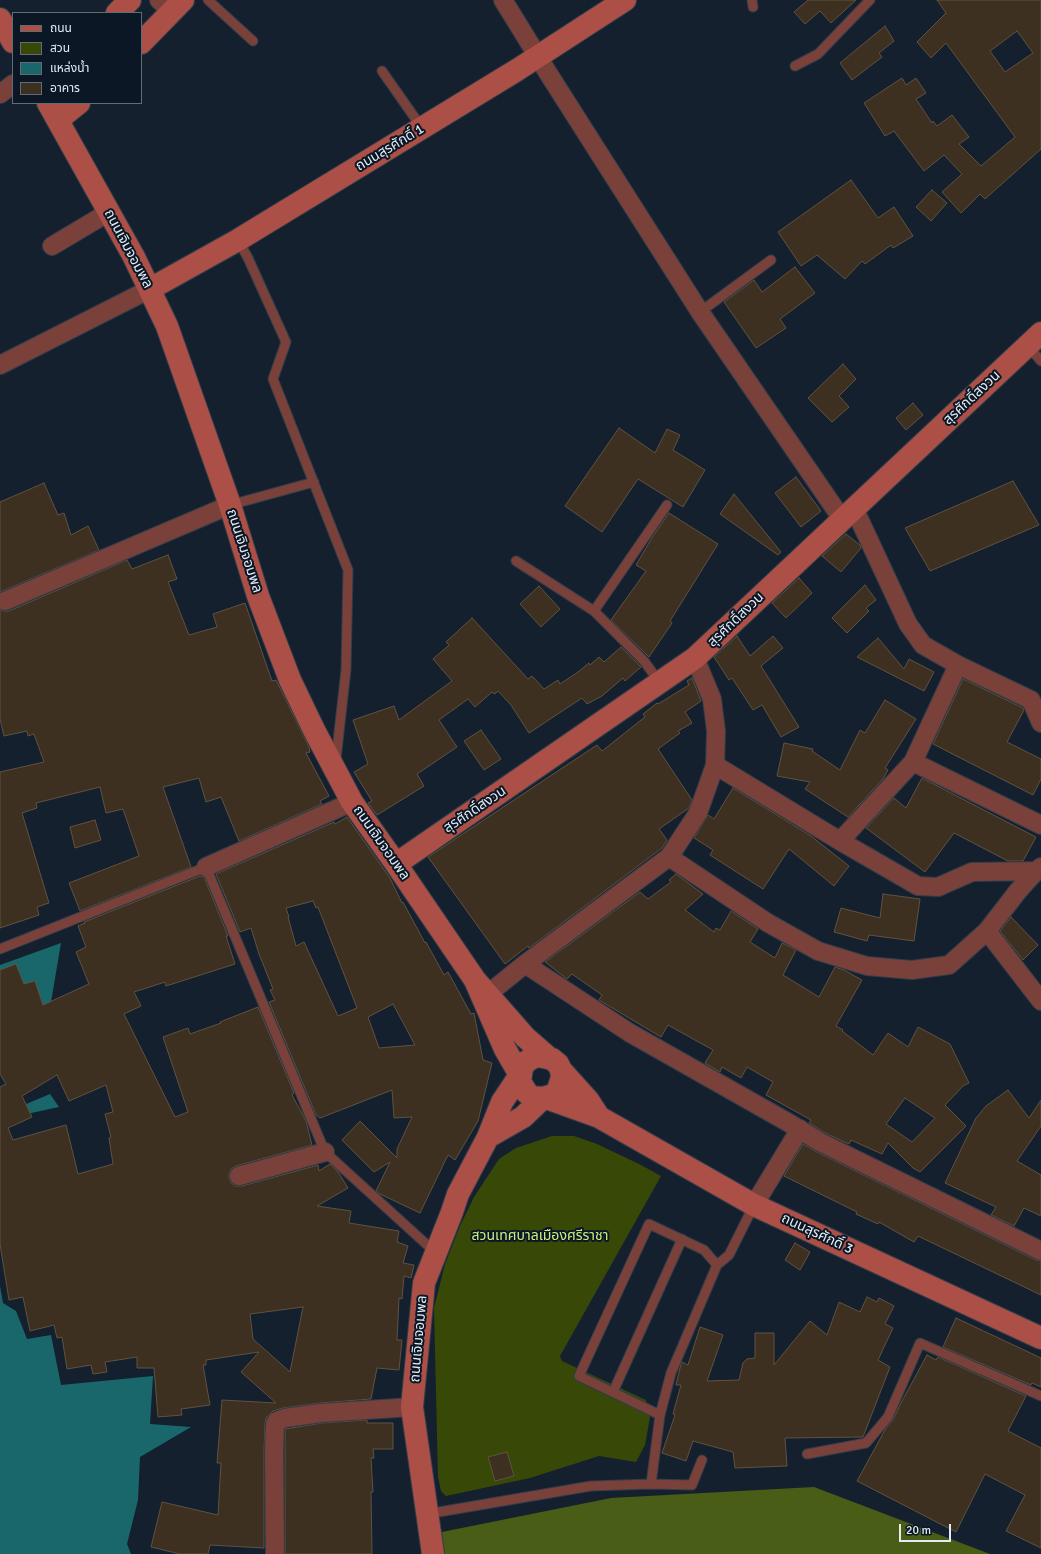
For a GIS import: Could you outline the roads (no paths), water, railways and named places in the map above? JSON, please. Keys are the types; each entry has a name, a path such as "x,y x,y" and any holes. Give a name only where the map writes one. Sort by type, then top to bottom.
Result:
{"main road":[{"path":"118,12 130,0"},
{"name":"ถนนสุรศักดิ์ 1","path":"150,289 238,240 422,128 625,0"},
{"path":"142,42 171,4"},
{"path":"0,19 12,40"},
{"path":"53,112 76,104"},
{"name":"ถนนเจิมจอมพล","path":"53,112 109,212 150,289 167,326 230,505 258,596 290,680 314,730 352,802 481,987 525,1037 555,1064"},
{"name":"สุรศักดิ์สงวน","path":"396,864 661,683 695,658 848,514 1036,347"},
{"name":"ถนนเจิมจอมพล","path":"433,1554 412,1407 424,1283 458,1194 488,1137 501,1105 520,1075 501,1039 481,987"},
{"path":"501,1039 503,1056 501,1105"},
{"path":"488,1137 523,1117 545,1098 558,1090 562,1077 555,1064 539,1056 526,1062 522,1068 520,1082 527,1093 532,1097 545,1098"},
{"name":"ถนนสุรศักดิ์ 3","path":"555,1064 588,1100 598,1117"},
{"name":"ถนนสุรศักดิ์ 3","path":"545,1098 598,1117 754,1205 1041,1338"}],"street":[{"path":"502,0 700,312 848,514 908,624 923,645 958,665 1036,700 1041,723"},
{"path":"0,94 12,85"},
{"path":"52,246 109,212"},
{"path":"0,365 150,289"},
{"path":"2,602 230,505"},
{"path":"481,987 525,964 670,857 698,813 715,765 716,731 712,699 695,658"},
{"path":"840,841 912,762 958,665"},
{"path":"912,762 1041,825"},
{"path":"715,765 840,841 918,886 938,887 972,872 1038,869"},
{"path":"206,866 352,802"},
{"path":"670,857 768,923 818,951 867,966 912,970 949,965 987,931 1018,891 1038,869"},
{"path":"987,931 1041,1001"},
{"path":"525,964 630,1033 800,1129 820,1142 878,1172 1041,1251"},
{"path":"754,1205 800,1129"},
{"path":"238,1176 325,1152"},
{"path":"275,1554 274,1450 275,1424 277,1421 285,1418 321,1413 412,1407"}],"lane":[{"path":"208,0 253,41"},
{"path":"795,66 818,54 870,0"},
{"path":"382,71 422,128"},
{"path":"238,240 248,258 286,342 274,379 348,570 346,670 335,757 352,802"},
{"path":"700,312 770,260"},
{"path":"230,505 314,482"},
{"path":"594,611 667,504"},
{"path":"516,561 594,611 644,661 661,683"},
{"path":"0,949 206,866 325,1152 436,1253"},
{"path":"651,1484 660,1415 672,1373 717,1265 728,1255 754,1205"},
{"path":"660,1415 579,1376 649,1224 704,1250 717,1265"},
{"path":"613,1392 682,1239"},
{"path":"807,1454 866,1442 888,1417 920,1343 1041,1396"},
{"path":"427,1514 591,1486 692,1484 702,1460"}],"water":[{"path":"61,943 50,1008 0,1028 0,965"},
{"path":"50,1094 59,1107 22,1115 0,1115"},
{"path":"0,1286 3,1303 16,1311 27,1339 51,1335 61,1385 153,1376 150,1424 191,1427 140,1457 138,1500 127,1544 131,1554 0,1554"}],"park label":[{"name":"สวนเทศบาลเมืองศรีราชา","path":"540,1236"}]}
